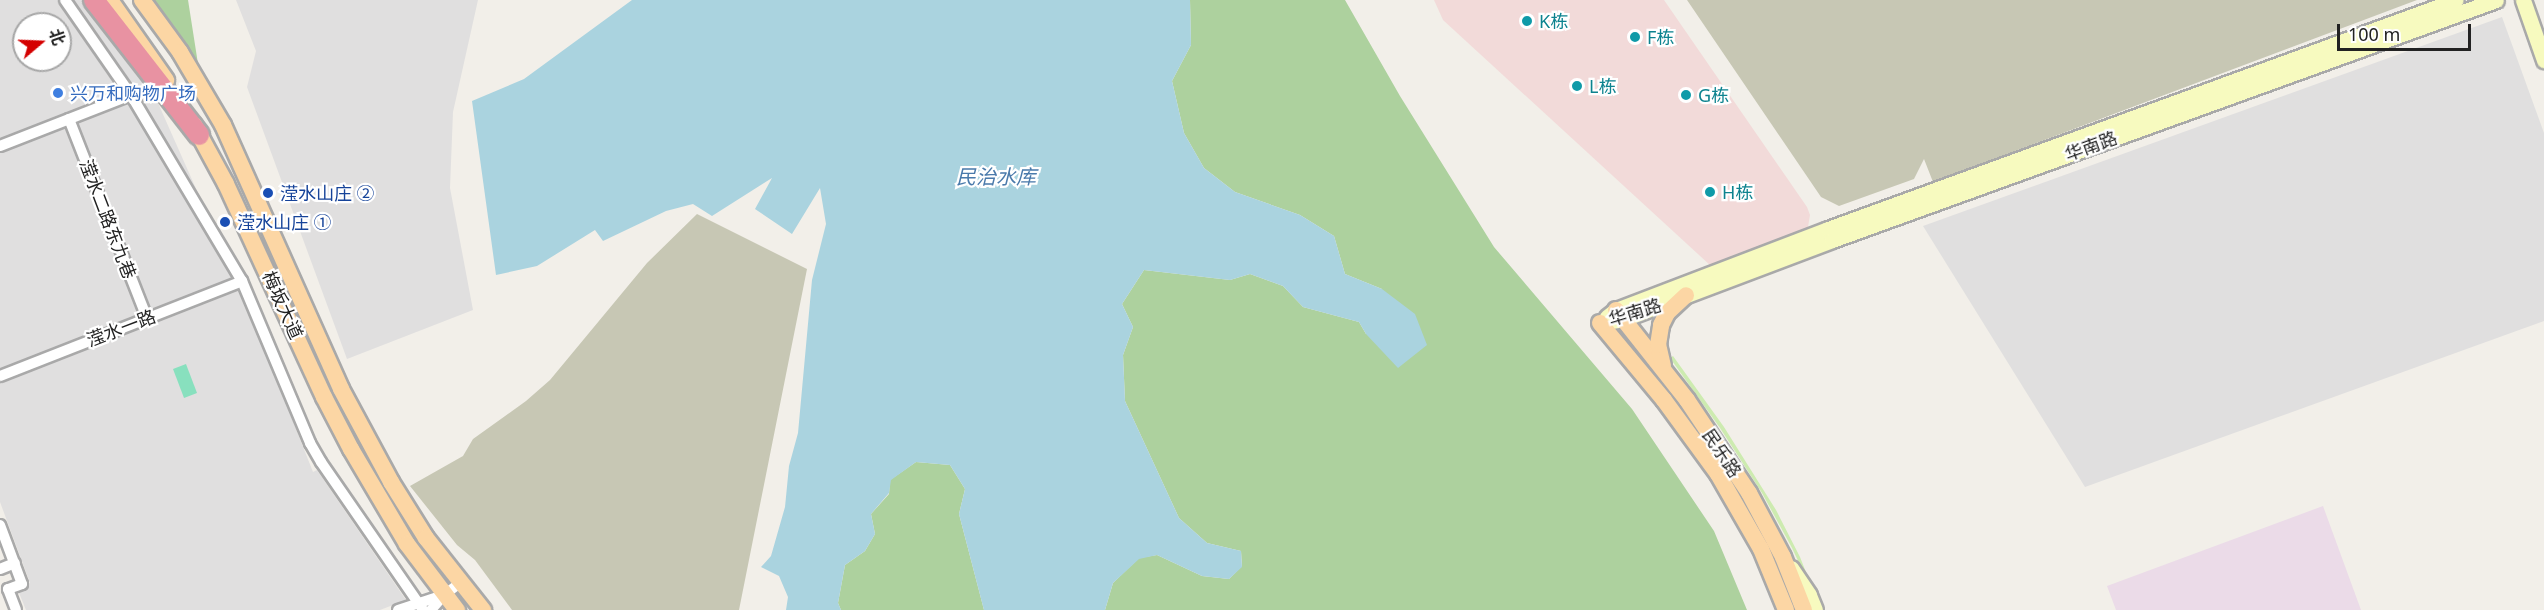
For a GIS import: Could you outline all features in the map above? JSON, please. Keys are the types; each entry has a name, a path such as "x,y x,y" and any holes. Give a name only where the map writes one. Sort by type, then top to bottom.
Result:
{"highway":[{"path":"94,0 199,135"}],"main road":[{"name":"梅坂大道","path":"110,0 152,58 199,135 230,193 324,397 351,449 406,544 457,610"},
{"name":"梅坂大道","path":"142,0 190,68 223,125 341,389 372,448 426,537 483,610"},
{"name":"华南路","path":"1600,323 1839,225 2456,0"},
{"name":"华南路","path":"1620,315 1686,295 2496,0"},
{"path":"2523,0 2544,60"},
{"path":"2533,0 2544,31"},
{"path":"1667,375 1659,352 1659,331 1667,313 1686,295"},
{"name":"民乐路","path":"1620,315 1667,375 1749,493 1783,557 1804,610"},
{"name":"民乐路","path":"1600,323 1664,400 1737,504 1761,549 1786,610"},
{"path":"1783,557 1809,595 1815,610"}],"street":[{"path":"65,0 131,95 242,281 310,443 420,606"},
{"path":"0,146 131,95"},
{"name":"滢水二路东九巷","path":"69,119 147,318"},
{"name":"滢水一路","path":"0,376 242,281"},
{"path":"0,525 22,584 8,589 16,610"},
{"path":"0,569 15,563"},
{"path":"431,610 444,595 460,583"},
{"path":"399,610 420,606 444,595"}],"shaded area":[{"path":"0,0 85,0 150,85 241,290 313,472 317,470 406,600 380,610 26,610 17,588 30,583 0,502"},
{"path":"236,0 478,0 453,112 450,188 473,310 347,359 247,87 256,51"},
{"path":"1434,0 1664,0 1807,207 1810,215 1808,227 1802,232 1711,266 1443,20"},
{"path":"1687,0 2417,0 1933,182 1924,159 1914,179 1839,206 1821,197"},
{"path":"2502,17 2544,133 2544,321 2085,487 1923,226"},
{"path":"697,214 807,269 739,610 512,610 475,560 457,545 410,486 463,456 473,439 526,401 550,380 647,263"},
{"path":"2323,506 2361,610 2116,610 2107,586"}],"green space":[{"path":"150,0 188,0 198,64"},
{"path":"1190,0 1345,0 1400,96 1494,247 1632,409 1714,531 1747,610 1105,610 1113,583 1139,558 1157,555 1202,576 1229,579 1242,566 1241,551 1207,543 1179,518 1125,401 1123,355 1133,327 1122,304 1144,270 1230,280 1250,274 1283,286 1303,307 1359,322 1366,334 1382,289 1345,274 1334,236 1300,215 1235,192 1204,168 1184,133 1172,81 1191,45"},
{"path":"1673,356 1724,427 1776,510 1800,557 1818,603 1762,493 1720,428 1670,358"},
{"path":"186,364 197,393 184,398 173,369"},
{"path":"916,462 950,465 965,489 959,514 984,610 841,610 838,603 845,565 865,551 875,534 871,514 889,494 890,480"}],"water":[{"name":"民治水库","path":"632,0 1190,0 1191,45 1172,81 1184,133 1204,168 1235,192 1300,215 1334,236 1345,274 1382,289 1415,314 1427,345 1398,368 1366,334 1359,322 1303,307 1283,286 1250,274 1230,280 1144,270 1122,304 1133,327 1123,355 1125,401 1179,518 1207,543 1241,551 1242,567 1229,579 1202,576 1157,555 1139,559 1113,583 1105,610 984,610 959,514 965,489 950,465 916,462 891,480 889,493 871,514 875,534 865,551 845,565 838,603 841,610 786,610 788,597 779,576 761,567 771,556 785,507 789,466 798,433 812,280 826,224 820,188 792,234 755,209 772,178 712,216 693,204 666,211 603,241 595,230 537,266 496,275 472,101 524,79"}],"place":[{"name":"K栋","path":"1527,21"},
{"name":"F栋","path":"1635,37"},
{"name":"L栋","path":"1577,86"},
{"name":"兴万和购物广场","path":"58,93"},
{"name":"G栋","path":"1686,95"},
{"name":"H栋","path":"1710,192"},
{"name":"滢水山庄 ②","path":"268,193"},
{"name":"滢水山庄 ①","path":"225,222"}]}
